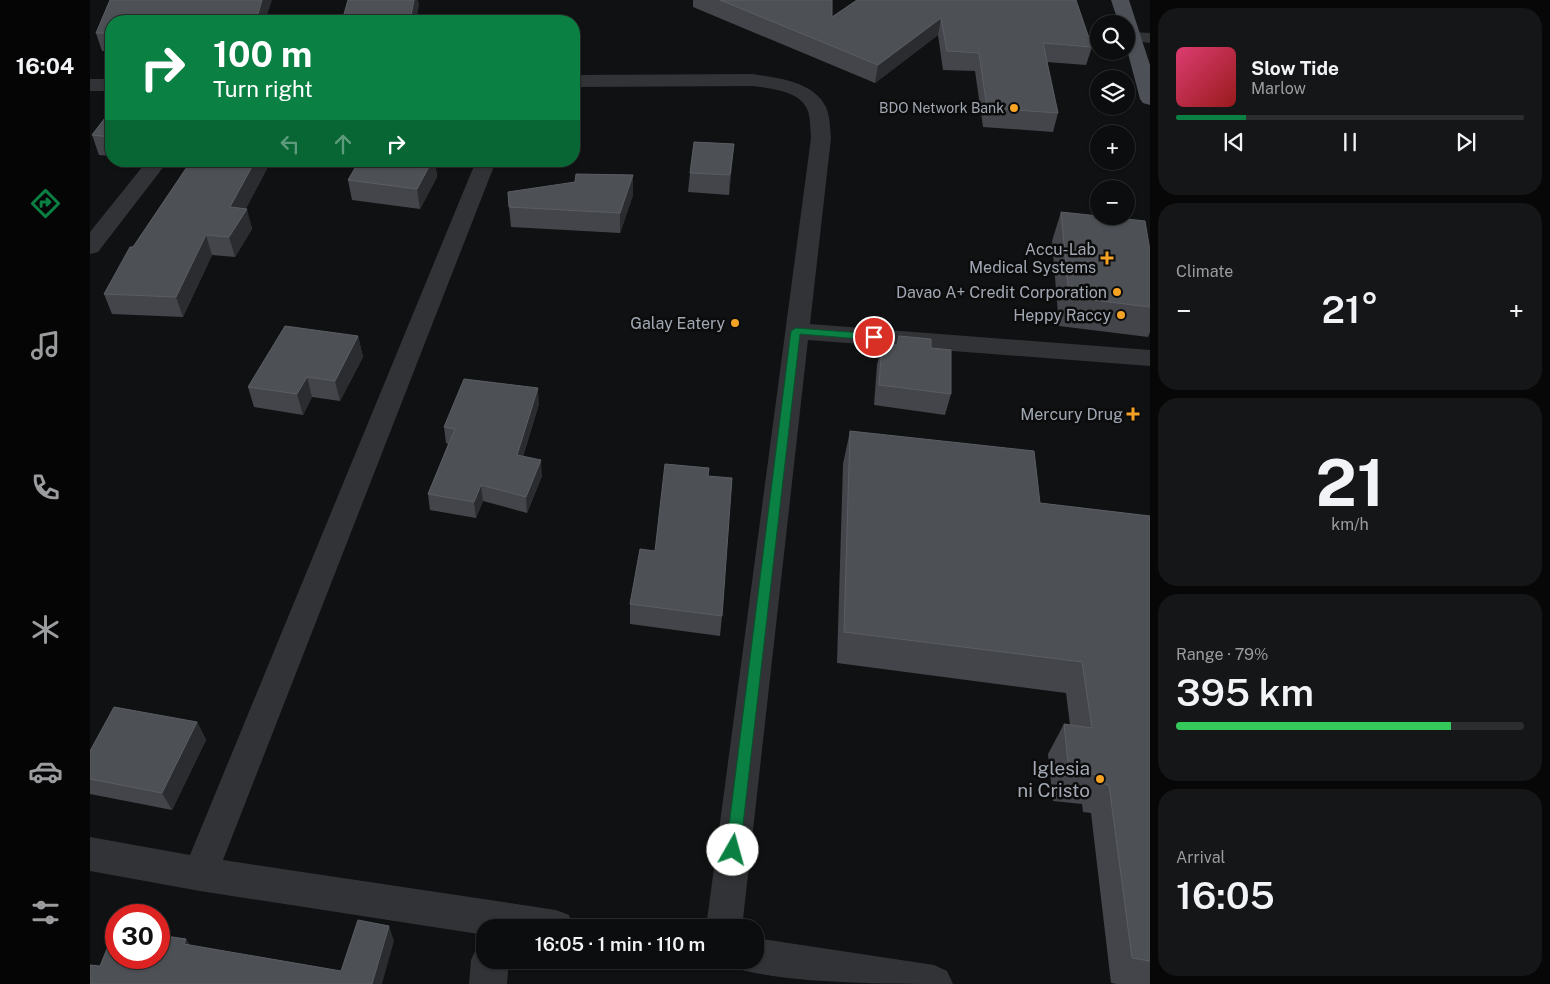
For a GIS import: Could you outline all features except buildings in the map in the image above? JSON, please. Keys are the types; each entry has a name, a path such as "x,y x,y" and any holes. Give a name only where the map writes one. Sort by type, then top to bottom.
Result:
{"main road":[{"path":"1120,0 1142,38 1150,99"}],"street":[{"path":"580,81 752,80 790,88 804,95 816,106 821,138 725,919"},
{"path":"90,85 105,85"},
{"path":"90,246 153,167"},
{"path":"200,874 484,167"},
{"path":"796,331 1150,358"},
{"path":"90,854 476,920"},
{"path":"764,958 934,984"},
{"path":"488,984 489,969"}],"place":[{"name":"BDO Network Bank","path":"1014,108"},
{"name":"Accu-Lab Medical Systems","path":"1107,258"},
{"name":"Davao A+ Credit Corporation","path":"1117,292"},
{"name":"Heppy Raccy","path":"1121,315"},
{"name":"Galay Eatery","path":"735,323"},
{"name":"Mercury Drug","path":"1133,414"},
{"name":"Iglesia ni Cristo","path":"1100,779"}],"route":[{"path":"733,850 796,331 874,337"}]}
